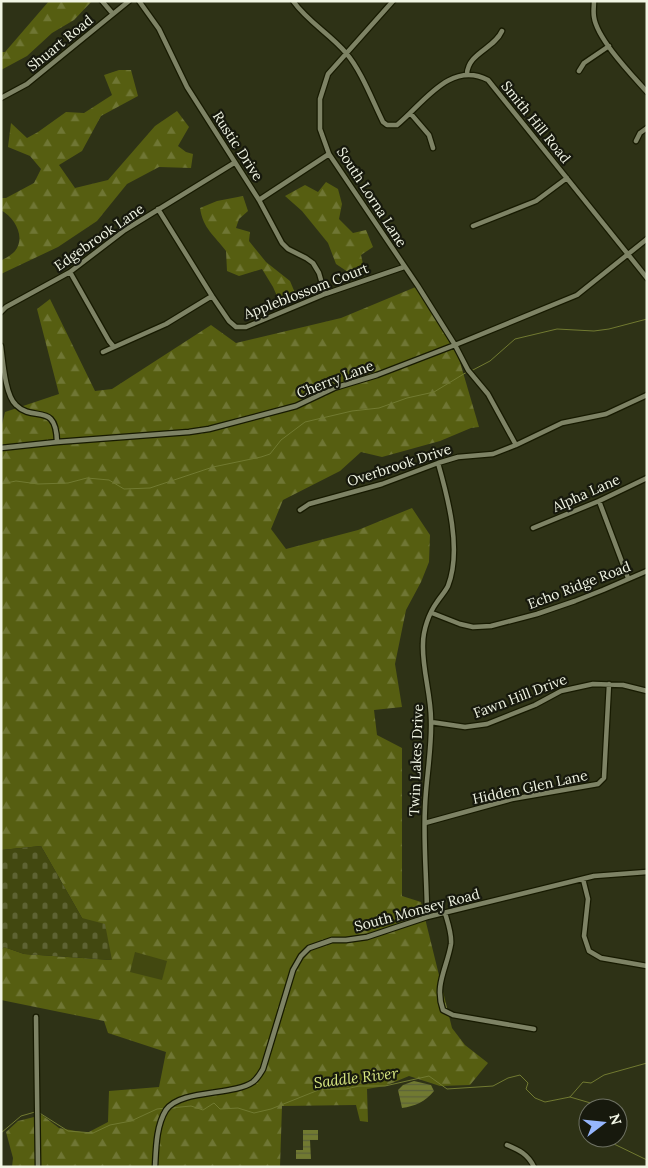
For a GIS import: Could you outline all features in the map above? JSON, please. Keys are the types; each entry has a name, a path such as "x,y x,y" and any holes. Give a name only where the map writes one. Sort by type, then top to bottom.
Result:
{"street":[{"path":"102,1 113,14"},
{"name":"Shuart Road","path":"1,98 28,84 129,1"},
{"name":"Rustic Drive","path":"139,1 159,29 187,87 259,200 282,243 288,249 313,263 319,273 325,294"},
{"path":"293,1 306,18 346,53 383,122 387,125 397,125 449,79 467,74 467,67 470,62 497,40 502,31"},
{"name":"South Lorna Lane","path":"393,1 328,74 320,99 320,129 329,154 418,286 455,345 468,370 494,403 516,445"},
{"path":"594,1 594,18 609,46 647,92"},
{"path":"579,71 584,62 609,46"},
{"name":"Smith Hill Road","path":"467,74 481,76 488,80 630,254 647,278"},
{"path":"411,114 429,135 433,148"},
{"path":"636,141 647,128"},
{"path":"259,200 329,154"},
{"name":"Edgebrook Lane","path":"1,312 6,307 70,272 124,230 234,162"},
{"path":"473,226 536,201 567,178"},
{"name":"Appleblossom Court","path":"158,209 212,296 229,321 236,327 241,328 325,294 404,267"},
{"name":"Cherry Lane","path":"1,448 209,429 296,406 334,388 377,375 577,295 647,240"},
{"path":"70,272 114,347"},
{"path":"103,352 166,324 212,296"},
{"path":"1,346 6,380 15,405 21,409 49,418 55,424 57,442"},
{"name":"Overbrook Drive","path":"300,510 309,504 382,484 438,462 458,457 493,454 562,423 606,414 647,396"},
{"name":"Twin Lakes Drive","path":"427,917 425,809 432,722 423,645 425,628 436,603 448,586 453,556 449,506 438,462"},
{"name":"Alpha Lane","path":"533,528 599,501 647,478"},
{"path":"599,501 628,578"},
{"name":"Echo Ridge Road","path":"432,613 473,627 491,626 547,611 604,590 647,571"},
{"name":"Fawn Hill Drive","path":"432,722 452,726 474,727 509,716 561,691 593,684 622,685 647,691"},
{"name":"Hidden Glen Lane","path":"425,823 512,799 598,784 604,778 608,684"},
{"name":"South Monsey Road","path":"155,1167 158,1135 162,1119 166,1110 172,1104 181,1099 252,1083 263,1070 293,970 301,956 309,948 332,940 367,937 427,917 594,876 647,872"},
{"path":"583,879 588,899 584,936 589,951 601,958 647,966"},
{"path":"445,913 451,934 451,944 439,989 439,999 443,1010 453,1015 534,1029"},
{"path":"36,1017 38,1167"},
{"path":"507,1145 528,1156 534,1167"}],"green space":[{"path":"49,1 92,1 74,20 52,33 27,56 1,70 1,52 5,52"},
{"path":"119,70 131,70 138,96 101,116 82,151 59,165 75,188 108,180 155,126 177,111 189,127 178,146 186,152 193,154 191,168 159,167 127,184 97,221 58,247 1,274 1,261 15,251 18,246 19,234 11,218 1,210 1,198 6,198 34,183 41,169 30,156 8,147 11,123 27,138 66,112 84,113 112,95 104,75"},
{"path":"326,182 338,189 342,204 339,219 353,233 366,230 373,247 361,255 365,273 351,274 336,264 328,243 302,211 285,196 305,185 318,192"},
{"path":"243,196 248,211 239,219 236,228 250,232 249,241 266,262 290,281 298,300 292,303 281,305 262,269 239,276 227,271 226,251 210,232 204,221 200,208 217,201"},
{"path":"418,286 455,345 479,427 471,428 440,441 382,457 361,452 340,471 283,500 271,529 286,549 358,530 412,508 430,535 429,562 406,610 395,664 402,707 374,710 377,735 402,748 402,896 421,902 452,1028 465,1045 488,1063 470,1085 440,1086 409,1076 385,1086 367,1089 368,1122 360,1121 356,1105 282,1106 280,1167 12,1167 13,1158 6,1132 18,1121 42,1115 59,1128 87,1133 108,1122 109,1091 159,1087 166,1052 108,1033 104,1021 1,1000 1,950 4,947 24,954 111,960 82,918 41,846 1,850 1,429 5,412 59,394 37,309 50,299 95,391 112,389 211,325 236,343 341,318"},
{"path":"41,846 82,918 105,924 112,960 24,954 4,947 1,950 1,850"},
{"path":"135,952 167,961 162,980 130,972"}],"shaded area":[{"path":"414,1081 431,1085 434,1091 419,1103 402,1108 398,1090 403,1085"},
{"path":"303,1130 318,1130 318,1140 310,1140 311,1159 296,1159 296,1150 303,1150"}],"waterway":[{"path":"471,371 490,361 515,339 557,329 594,331 609,329 647,319"},
{"path":"1,484 16,481 38,484 68,483 87,478 109,480 124,489 150,488 213,467 270,454 281,440 305,422 352,411 379,408 407,398 434,392 467,372"},
{"name":"Saddle River","path":"170,1108 191,1106 203,1110 214,1103 220,1109 238,1108 254,1113 271,1109 321,1089 385,1086 429,1076 447,1089 493,1086 508,1078 520,1075 528,1083 526,1089 535,1098 545,1102 570,1097 583,1082 591,1083 604,1075 647,1063"},
{"path":"570,1097 578,1099"},
{"name":"Saddle River","path":"38,1112 68,1131 93,1133 110,1125 131,1121 157,1109 166,1108"},
{"name":"Saddle River","path":"1,1133 21,1116 35,1112"},
{"path":"622,1148 647,1160"}]}
